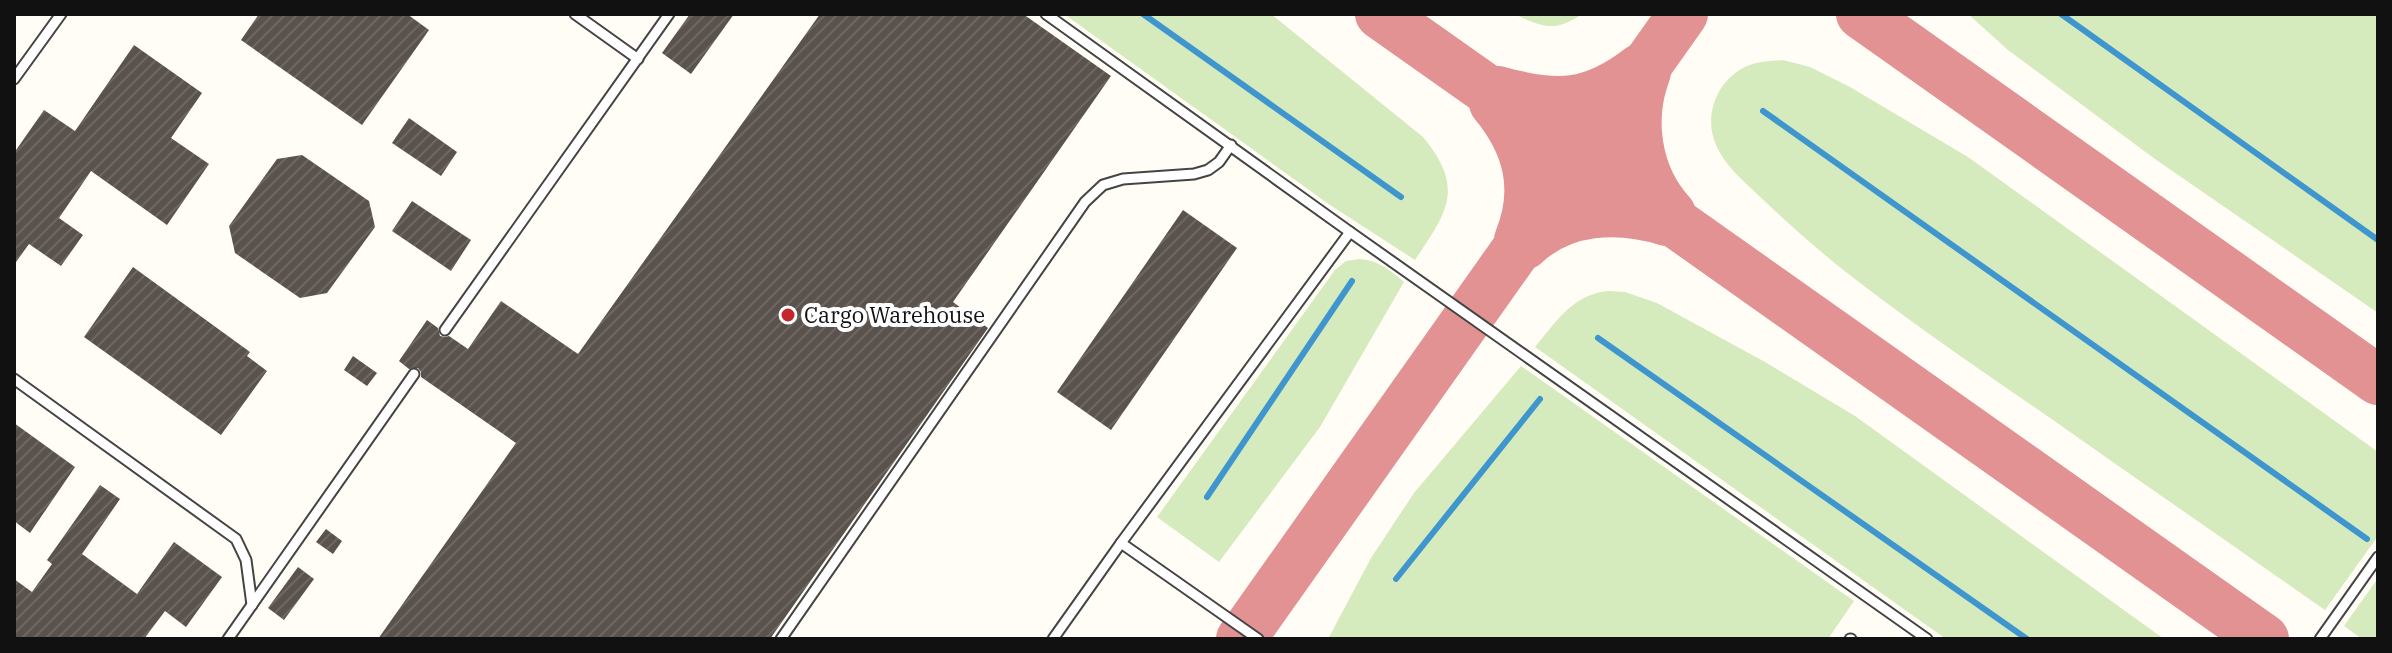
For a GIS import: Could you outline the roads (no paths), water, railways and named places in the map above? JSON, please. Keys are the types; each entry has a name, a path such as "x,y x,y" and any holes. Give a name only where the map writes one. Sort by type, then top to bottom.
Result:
{"lane":[{"path":"14,79 61,14"},
{"path":"575,14 638,59"},
{"path":"445,330 669,14"},
{"path":"1046,14 1927,639"},
{"path":"781,639 1085,202 1103,185 1123,179 1194,174 1208,170 1219,162 1231,145"},
{"path":"1053,639 1350,232"},
{"path":"228,639 414,374"},
{"path":"14,379 236,539 246,560 252,605"},
{"path":"1121,543 1258,639"},
{"path":"2320,639 2378,557"}],"waterway":[{"path":"1143,14 1401,197"},
{"path":"2061,14 2378,240"},
{"path":"1763,111 2367,539"},
{"path":"1207,497 1352,281"},
{"path":"1598,338 2027,639"},
{"path":"1396,579 1540,399"}],"place":[{"name":"Cargo Warehouse","path":"788,315"}]}
